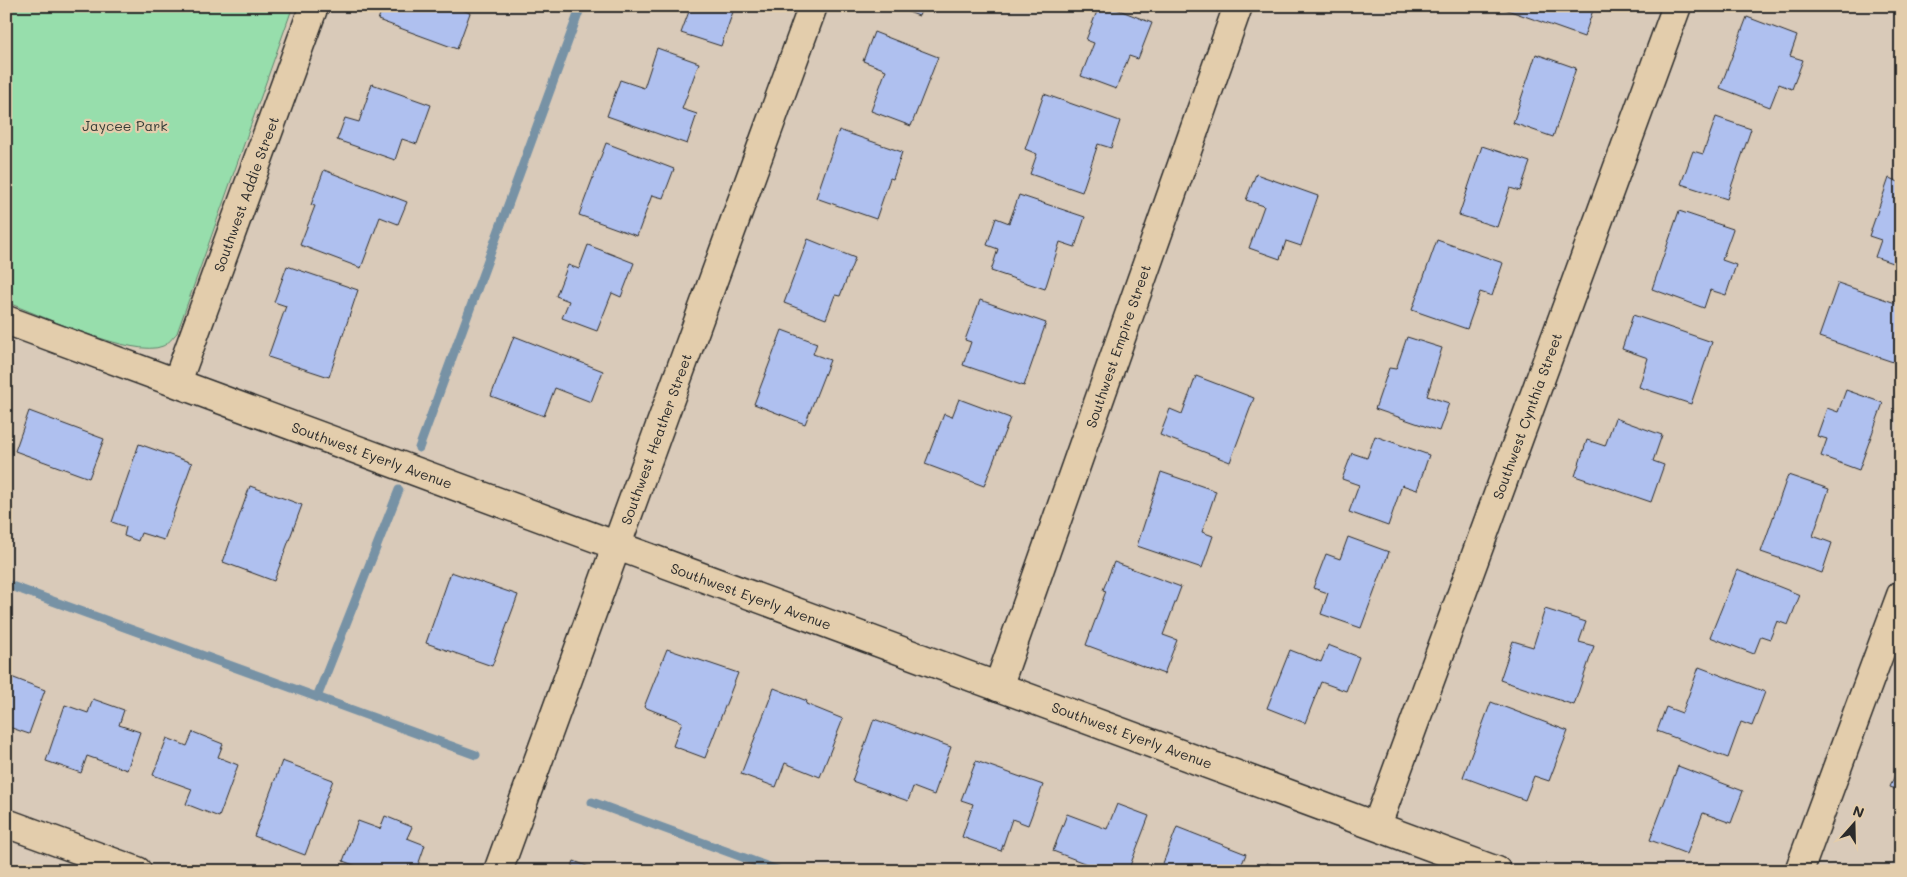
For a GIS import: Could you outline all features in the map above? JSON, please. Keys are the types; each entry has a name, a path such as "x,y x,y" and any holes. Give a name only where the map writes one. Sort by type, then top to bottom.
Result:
{"street":[{"name":"Southwest Addie Street","path":"177,382 314,6"},
{"name":"Southwest Heather Street","path":"498,871 813,6"},
{"name":"Southwest Empire Street","path":"998,687 1238,6"},
{"name":"Southwest Cynthia Street","path":"1377,825 1677,6"},
{"name":"Southwest Eyerly Avenue","path":"6,320 998,687 1377,825 1497,871"},
{"path":"1798,871 1901,595"},
{"path":"6,823 137,871"}],"green space":[{"name":"Jaycee Park","path":"6,6 293,6 177,333 163,346 149,348 109,341 62,325 6,302"}],"building":[{"path":"383,6 453,6 470,13 457,49 378,20"},
{"path":"691,6 735,6 721,46 681,33"},
{"path":"892,6 923,6 919,16"},
{"path":"1099,6 1109,6 1152,23 1138,59 1129,56 1116,89 1081,76 1094,43 1086,40"},
{"path":"1496,6 1585,6 1593,10 1584,37"},
{"path":"1802,6 1819,6 1817,11"},
{"path":"1747,17 1797,36 1790,56 1803,60 1792,89 1779,84 1770,107 1720,88"},
{"path":"874,32 938,57 911,126 871,111 886,70 863,61"},
{"path":"657,48 699,63 682,109 697,114 687,144 607,116 620,80 644,88"},
{"path":"1536,54 1576,68 1553,137 1513,123"},
{"path":"372,84 431,105 417,144 402,139 395,160 337,140 345,118 359,122"},
{"path":"1044,94 1120,121 1111,148 1098,144 1082,192 1030,174 1037,154 1025,149"},
{"path":"1716,117 1751,129 1727,199 1681,184 1693,151 1703,154"},
{"path":"839,130 902,152 893,179 890,178 876,219 816,198"},
{"path":"606,143 674,169 663,198 652,195 637,236 579,215"},
{"path":"1482,146 1530,162 1520,191 1510,188 1497,227 1459,215"},
{"path":"324,170 407,202 398,224 380,217 361,268 300,245 315,206 311,205"},
{"path":"1256,174 1318,196 1301,246 1286,241 1280,259 1249,248 1264,206 1246,200"},
{"path":"1889,178 1901,183 1901,266 1875,257 1881,240 1869,236"},
{"path":"1019,195 1085,217 1075,247 1060,242 1045,289 991,271 998,249 987,245 996,218 1009,223"},
{"path":"1679,211 1733,229 1722,260 1736,265 1726,295 1710,290 1704,308 1652,289"},
{"path":"808,239 855,258 840,296 835,295 826,319 784,303"},
{"path":"1437,240 1503,263 1492,296 1480,292 1467,329 1412,310"},
{"path":"588,245 634,263 621,297 612,293 597,331 562,318 569,301 556,296 568,265 579,269"},
{"path":"287,266 358,290 329,377 268,357 286,306 274,302"},
{"path":"1838,283 1901,305 1901,348 1896,363 1819,337"},
{"path":"980,300 1046,323 1024,386 963,365 971,342 965,340"},
{"path":"1633,315 1712,342 1691,404 1639,387 1648,358 1622,349"},
{"path":"782,330 817,343 813,354 830,360 805,424 754,404"},
{"path":"514,336 603,371 591,402 555,388 544,416 491,396"},
{"path":"1407,337 1442,348 1427,396 1449,403 1439,431 1375,409 1389,368 1396,369"},
{"path":"1196,376 1254,398 1230,462 1160,435 1170,409 1182,414"},
{"path":"1846,390 1883,403 1859,470 1821,456 1827,439 1817,436 1827,408 1838,412"},
{"path":"959,399 1010,418 984,486 925,464 944,414 952,417"},
{"path":"29,411 104,439 89,478 15,451"},
{"path":"1615,418 1662,435 1653,461 1664,465 1651,502 1575,476 1587,440 1605,446"},
{"path":"1375,436 1429,455 1417,490 1402,485 1388,526 1349,512 1359,485 1342,479 1352,453 1367,458"},
{"path":"139,444 192,463 164,540 141,533 138,541 124,536 126,527 112,522"},
{"path":"1161,472 1216,491 1202,532 1213,536 1202,568 1137,546"},
{"path":"1788,475 1829,489 1813,536 1832,543 1822,573 1761,552"},
{"path":"250,486 302,505 274,581 223,562"},
{"path":"1348,537 1389,552 1361,628 1321,614 1328,593 1313,588 1326,554 1340,559"},
{"path":"1114,562 1181,587 1163,635 1177,640 1164,674 1086,645 1106,591 1103,590"},
{"path":"1737,570 1800,595 1788,625 1777,621 1770,639 1761,636 1754,654 1710,637"},
{"path":"451,572 518,595 492,666 426,643"},
{"path":"1545,609 1586,622 1579,642 1594,646 1574,705 1500,680 1513,641 1533,647"},
{"path":"1328,645 1359,657 1346,691 1321,682 1305,723 1267,708 1290,650 1321,662"},
{"path":"667,649 738,673 705,758 673,746 682,722 644,707"},
{"path":"1699,667 1765,692 1752,726 1741,722 1728,758 1657,731 1666,707 1682,713"},
{"path":"6,675 45,690 29,734 6,726"},
{"path":"774,688 807,701 806,704 843,719 820,777 785,763 776,787 741,774"},
{"path":"93,699 124,710 119,725 140,732 127,770 87,756 81,773 46,761 65,705 88,713"},
{"path":"1491,702 1568,731 1549,781 1534,776 1525,800 1463,777"},
{"path":"874,719 951,747 934,795 913,787 908,801 852,781"},
{"path":"193,732 223,744 218,757 238,765 219,817 186,804 192,789 153,775 167,738 187,746"},
{"path":"1901,760 1901,791 1890,787"},
{"path":"282,761 333,780 305,855 254,836"},
{"path":"976,761 1043,785 1028,825 1012,819 1001,851 962,837 973,804 961,800"},
{"path":"1678,766 1743,791 1731,823 1703,813 1687,854 1650,840"},
{"path":"1117,804 1149,816 1128,871 1105,871 1053,851 1067,814 1107,829"},
{"path":"385,816 412,827 407,838 425,845 416,871 369,871 343,861 358,821 380,829"},
{"path":"1177,827 1246,854 1239,871 1160,871"},
{"path":"574,861 599,871 570,871"},
{"path":"1267,863 1288,871 1264,871"}],"waterway":[{"path":"419,448 581,6"},
{"path":"317,697 399,490"},
{"path":"6,584 476,755"},
{"path":"592,802 780,871"}]}
